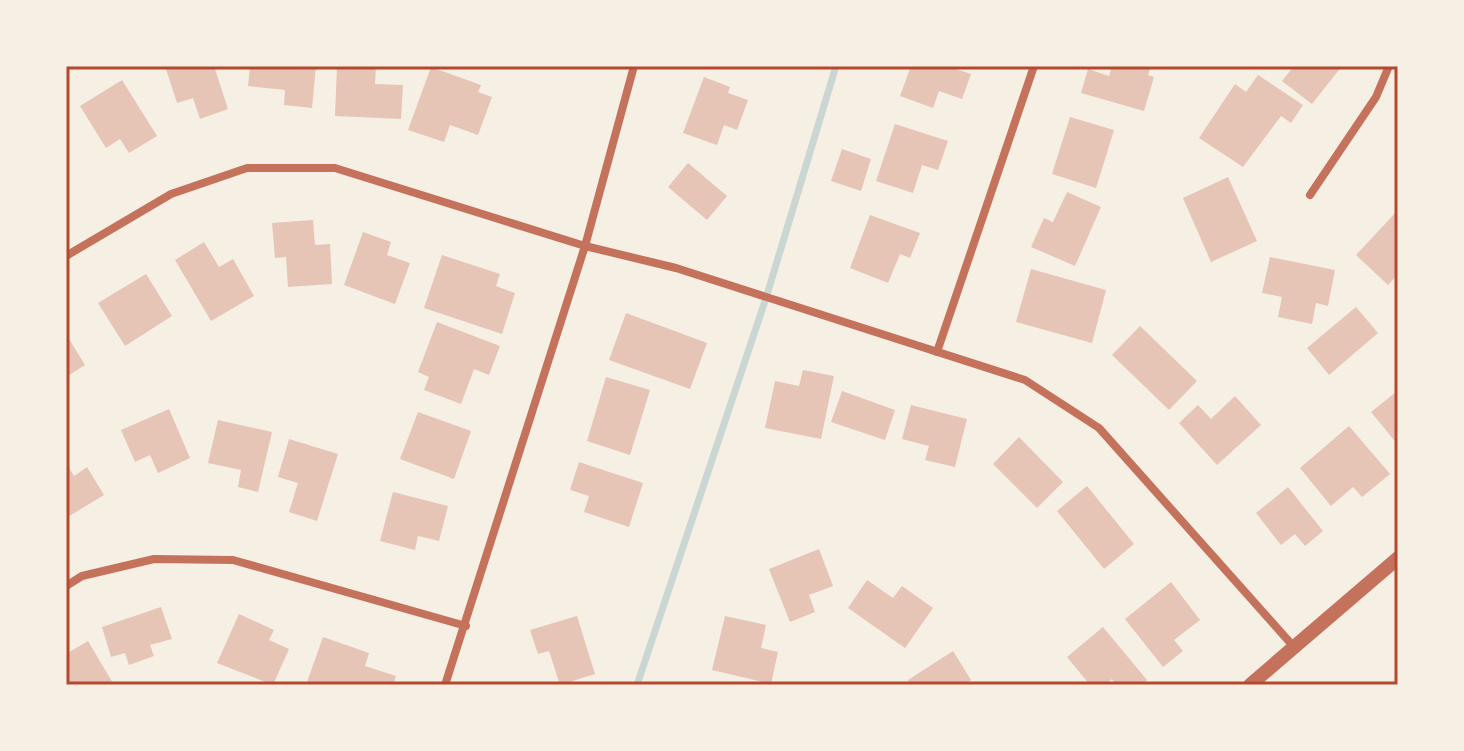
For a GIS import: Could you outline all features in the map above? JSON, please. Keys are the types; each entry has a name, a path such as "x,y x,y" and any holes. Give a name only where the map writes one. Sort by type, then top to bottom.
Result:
{"street":[{"path":"445,685 585,246 634,66"},
{"path":"937,352 1034,66"},
{"path":"1310,195 1376,97 1389,66"},
{"path":"66,256 171,194 247,168 335,168 585,246 676,268 1025,380 1099,428 1294,647"},
{"path":"1250,685 1398,558"},
{"path":"66,586 82,576 154,559 233,560 466,626"}],"building":[{"path":"165,66 214,66 228,109 200,119 193,98 177,103"},
{"path":"250,66 316,66 312,108 284,105 285,90 248,86"},
{"path":"337,66 376,66 375,84 403,85 401,119 335,116"},
{"path":"911,66 946,66 971,74 962,99 939,91 933,108 900,96"},
{"path":"1112,66 1151,66 1148,75 1154,77 1144,111 1081,93 1088,69 1109,76"},
{"path":"1294,66 1342,66 1312,104 1282,81"},
{"path":"431,67 481,85 478,92 492,97 478,135 450,125 444,142 408,130"},
{"path":"1258,75 1303,105 1291,123 1281,116 1243,167 1199,138 1235,84 1246,92"},
{"path":"704,77 730,87 728,93 748,100 737,130 724,125 717,145 683,133"},
{"path":"122,80 157,136 129,153 120,139 106,148 80,106"},
{"path":"1070,117 1114,130 1096,188 1052,174"},
{"path":"895,124 948,141 938,170 922,165 913,193 876,181"},
{"path":"842,149 871,159 861,191 831,181"},
{"path":"688,163 727,196 707,220 668,187"},
{"path":"1228,177 1257,241 1211,262 1183,198"},
{"path":"1067,192 1101,207 1075,266 1031,247 1044,218 1053,222"},
{"path":"1398,210 1398,274 1388,285 1356,255"},
{"path":"870,215 920,233 910,258 900,254 888,283 850,268"},
{"path":"313,220 315,245 330,244 332,284 288,287 286,257 275,258 272,223"},
{"path":"363,232 391,242 387,255 410,263 395,304 344,285"},
{"path":"204,242 219,267 233,259 254,296 211,321 175,260"},
{"path":"442,255 500,274 496,286 515,293 502,334 424,308"},
{"path":"1270,257 1335,270 1328,306 1316,303 1312,324 1278,317 1282,297 1262,293"},
{"path":"1031,269 1106,290 1092,343 1016,322"},
{"path":"146,274 172,316 125,346 98,303"},
{"path":"1356,307 1378,333 1329,375 1307,348"},
{"path":"626,313 707,343 690,389 609,360"},
{"path":"437,322 500,346 489,375 474,369 461,404 424,390 429,377 418,372"},
{"path":"1140,326 1197,381 1169,410 1112,355"},
{"path":"66,334 85,365 66,377"},
{"path":"803,370 834,376 821,439 765,428 775,381 799,386"},
{"path":"606,377 650,390 630,455 587,441"},
{"path":"842,391 895,410 885,440 831,422"},
{"path":"1396,392 1398,394 1398,445 1371,412"},
{"path":"1235,396 1261,425 1217,465 1179,423 1198,405 1211,419"},
{"path":"911,405 967,419 955,467 925,460 929,446 902,439"},
{"path":"169,409 190,458 158,473 150,455 135,462 121,430"},
{"path":"418,412 471,431 454,479 400,459"},
{"path":"218,420 272,432 258,492 238,487 241,470 208,463"},
{"path":"1349,426 1390,474 1362,497 1353,487 1331,506 1300,468"},
{"path":"1019,437 1063,482 1037,508 993,464"},
{"path":"289,439 338,454 317,521 289,512 298,483 278,477"},
{"path":"579,462 643,483 629,527 584,512 589,496 570,490"},
{"path":"66,463 74,476 87,467 104,495 66,518"},
{"path":"1087,486 1134,544 1104,569 1057,511"},
{"path":"1288,487 1323,531 1305,546 1295,534 1281,545 1256,513"},
{"path":"393,492 448,506 439,541 418,536 415,550 380,541"},
{"path":"819,549 833,586 809,595 815,612 790,622 769,569"},
{"path":"867,580 893,598 902,586 933,608 905,648 848,608"},
{"path":"1171,582 1200,620 1174,640 1183,651 1163,667 1125,619"},
{"path":"161,607 172,639 150,645 154,656 129,665 125,653 111,657 102,627"},
{"path":"239,614 274,630 269,640 289,649 273,685 217,663"},
{"path":"577,616 595,674 560,685 549,651 538,654 530,630"},
{"path":"725,616 766,625 761,648 778,652 771,684 712,670"},
{"path":"1103,627 1147,680 1141,685 1116,685 1112,679 1105,685 1090,685 1067,657"},
{"path":"323,637 369,653 365,666 396,676 393,685 307,682"},
{"path":"88,641 114,685 66,685 66,654"},
{"path":"953,651 971,680 964,685 911,685 908,680"}],"waterway":[{"path":"637,685 766,298 836,66"}]}
